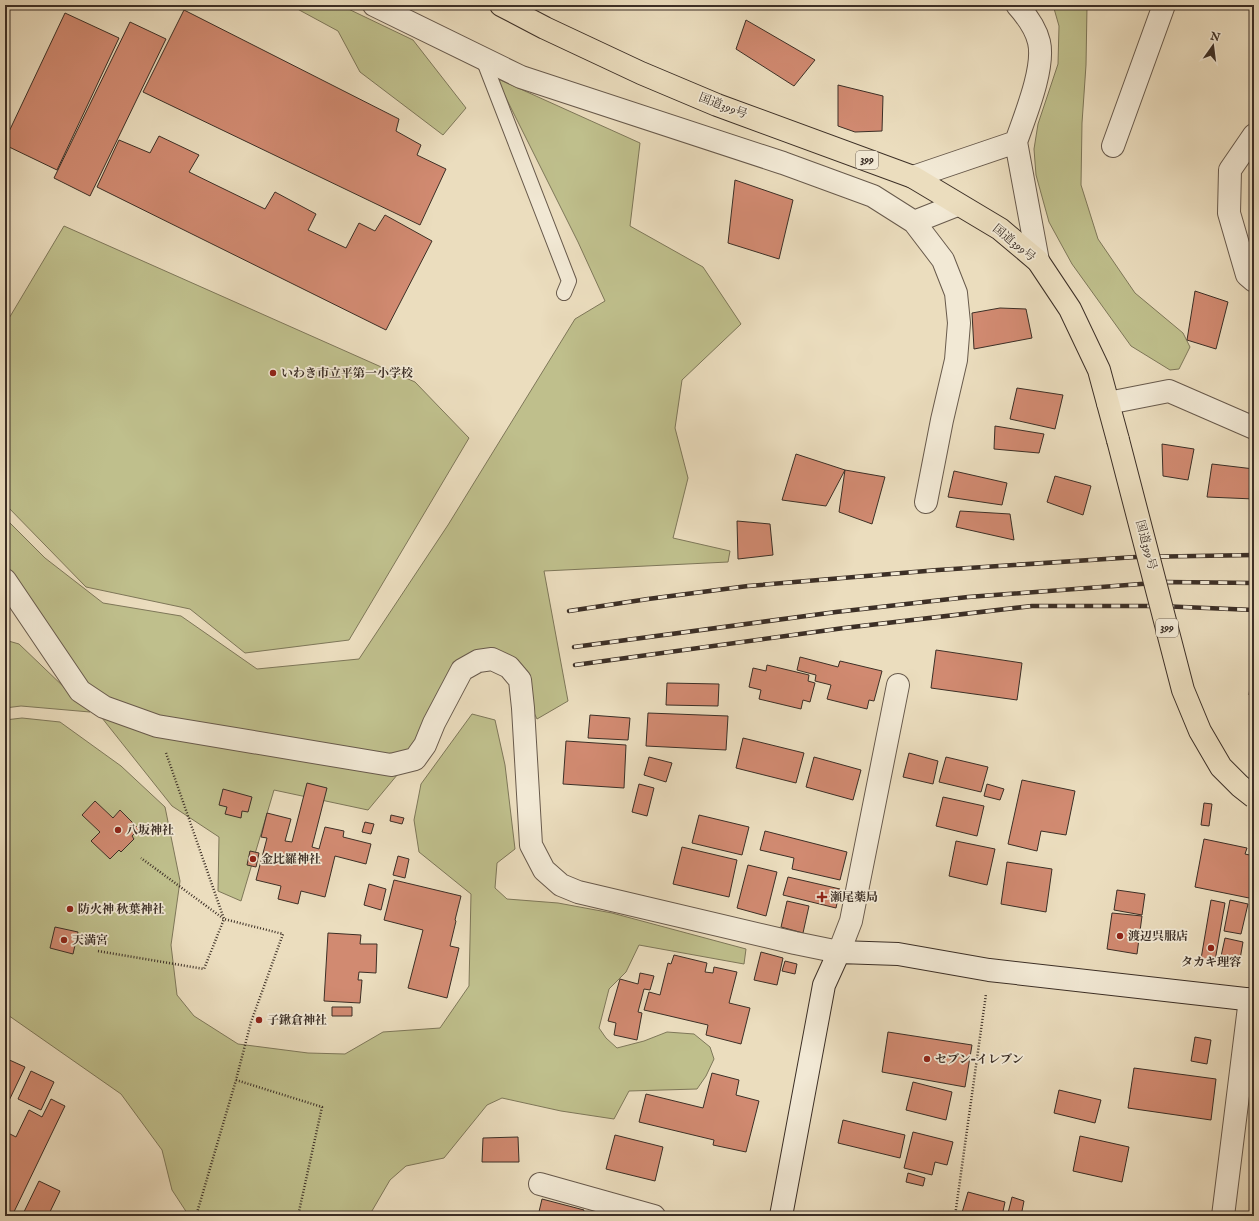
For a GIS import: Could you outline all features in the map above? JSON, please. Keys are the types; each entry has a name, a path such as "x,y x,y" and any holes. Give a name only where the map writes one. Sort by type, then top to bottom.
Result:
{"highway":[{"name":"国道399号","path":"501,5 545,28 641,73 717,105 913,177 1000,229 1038,262 1070,310 1099,370 1183,690 1200,731 1221,767 1240,786 1254,797"}],"street":[{"path":"374,5 521,77 783,163 873,196 914,222 943,260 956,293 959,324 956,360 942,420 926,502"},
{"path":"1017,5 1035,32 1039,41 1041,53 1034,89 1016,142 1038,262"},
{"path":"1113,146 1164,5"},
{"path":"1254,135 1230,170 1229,213 1248,275 1254,281"},
{"path":"913,177 1016,142"},
{"path":"914,222 957,204"},
{"path":"1108,403 1169,391 1254,428"},
{"path":"5,580 80,691 104,707 157,726 392,766 415,759 425,744 434,723 462,670 478,661 492,659 509,667 520,680 531,845 544,870 561,885 578,892 839,952 898,954 989,970 1252,1000 1223,1216"},
{"path":"781,1216 824,985 851,920 898,685"},
{"path":"540,1184 654,1216"}],"lane":[{"path":"483,59 569,280 564,293"}],"path":[{"path":"98,951 204,969 224,919 157,726"},
{"path":"141,858 224,919 283,934 251,1022 236,1080 196,1216"},
{"path":"955,1216 989,970"},
{"path":"236,1080 322,1107 298,1216"}],"green space":[{"path":"290,5 340,5 413,40 466,108 443,135 360,72 338,31"},
{"path":"1053,5 1086,5 1087,7 1081,185 1098,239 1135,293 1183,333 1190,347 1179,369 1170,370 1131,346 1072,264 1049,222 1036,175 1034,149 1038,124 1058,64 1059,26"},
{"path":"496,78 640,143 630,226 703,267 741,324 682,380 675,428 688,478 673,538 730,551 728,562 544,571 568,701 537,719 508,659 453,680 447,715 368,810 274,790 241,901 218,891 219,837 172,806 5,596 5,518 45,558 103,603 181,616 257,669 359,659 448,525 575,319 605,301 578,242"},
{"path":"64,226 415,382 469,438 349,640 245,653 190,609 86,587 5,504 5,325"},
{"path":"5,640 19,644 90,712 21,706 5,708"},
{"path":"472,714 495,720 505,765 515,849 497,863 495,888 507,899 558,903 612,913 746,949 744,964 639,945 626,972 609,989 599,1028 606,1038 617,1048 644,1041 667,1032 694,1034 710,1047 714,1059 706,1076 697,1089 629,1091 614,1119 561,1111 502,1098 487,1105 444,1158 406,1166 390,1180 369,1216 189,1216 172,1190 162,1150 121,1094 5,1013 5,720 22,718 60,722 121,766 165,807 180,881 171,945 177,995 194,1016 238,1044 308,1053 345,1054 383,1032 440,1028 469,986 471,894 419,852 414,820 421,784"}],"building":[{"path":"184,10 399,119 396,131 421,145 417,155 446,169 420,225 143,92"},
{"path":"65,13 119,38 57,170 5,145 5,140"},
{"path":"746,20 815,60 794,86 736,49"},
{"path":"130,22 166,39 90,196 54,178"},
{"path":"838,85 883,96 882,131 855,132 838,126"},
{"path":"159,136 199,155 189,172 265,209 275,192 316,214 308,230 346,248 359,223 375,231 385,215 432,241 386,330 97,187 119,140 150,153"},
{"path":"735,180 793,200 779,259 728,243"},
{"path":"1195,291 1228,302 1216,349 1187,340"},
{"path":"1000,308 1026,309 1032,338 974,349 972,313"},
{"path":"1017,388 1063,395 1055,429 1010,419"},
{"path":"995,426 1044,434 1039,453 994,449"},
{"path":"1162,444 1194,449 1188,480 1163,476"},
{"path":"796,454 845,470 826,506 782,500"},
{"path":"1212,464 1254,469 1254,499 1207,497"},
{"path":"845,470 885,477 872,524 839,512"},
{"path":"954,471 1007,483 1002,505 948,497"},
{"path":"1055,476 1091,486 1083,515 1047,502"},
{"path":"960,511 1010,514 1014,540 956,527"},
{"path":"737,521 770,524 773,555 738,559"},
{"path":"936,650 1022,663 1017,700 931,688"},
{"path":"1254,656 1254,695 1249,695"},
{"path":"800,657 838,667 840,661 882,671 874,701 869,700 867,709 827,699 831,685 815,681 816,675 797,670"},
{"path":"767,665 809,675 808,681 815,683 810,702 803,700 801,709 759,699 761,690 749,687 753,668 766,671"},
{"path":"667,683 719,684 718,706 666,705"},
{"path":"648,713 728,716 726,750 646,746"},
{"path":"590,715 630,718 628,740 588,738"},
{"path":"743,738 804,753 796,783 736,768"},
{"path":"566,741 626,745 624,788 563,784"},
{"path":"909,753 938,761 933,784 903,777"},
{"path":"649,757 672,763 666,782 644,775"},
{"path":"814,757 861,770 853,800 806,787"},
{"path":"946,757 988,767 981,792 939,782"},
{"path":"1022,780 1075,791 1066,835 1041,831 1037,851 1008,844"},
{"path":"307,783 327,788 312,847 319,849 325,827 344,831 343,837 371,844 366,864 335,856 325,897 301,891 298,904 278,899 281,886 256,880 267,838 261,837 267,813 291,819 285,841 292,842"},
{"path":"639,784 654,788 647,816 632,812"},
{"path":"987,784 1004,789 1000,800 984,796"},
{"path":"223,789 252,797 248,812 242,811 241,818 225,814 227,807 219,805"},
{"path":"943,797 984,806 977,836 936,826"},
{"name":"八坂神社","path":"95,801 113,818 120,810 139,829 132,836 134,839 121,852 119,850 110,859 91,841 100,832 82,815"},
{"path":"1204,803 1212,804 1209,826 1201,825"},
{"path":"391,815 404,818 402,824 390,821"},
{"path":"699,815 749,827 742,855 692,843"},
{"path":"365,822 374,824 371,834 362,832"},
{"path":"765,831 847,852 840,880 792,869 794,858 760,850"},
{"path":"1204,839 1247,848 1245,854 1254,856 1254,899 1195,887"},
{"path":"956,841 995,849 987,885 949,876"},
{"path":"682,847 737,860 729,897 673,884"},
{"name":"金比羅神社","path":"250,851 259,853 256,867 247,865"},
{"path":"398,856 409,859 405,878 393,875"},
{"path":"1007,862 1052,869 1046,912 1001,904"},
{"path":"748,865 777,872 766,916 737,908"},
{"path":"788,877 840,889 836,908 783,895"},
{"path":"394,880 461,896 450,946 459,948 447,998 408,988 423,930 384,920"},
{"path":"369,884 386,889 381,910 364,905"},
{"path":"1117,890 1145,894 1142,915 1114,910"},
{"path":"1211,900 1225,903 1215,961 1201,959"},
{"path":"1230,900 1248,904 1241,934 1224,931"},
{"path":"787,901 809,906 803,933 781,927"},
{"path":"1112,913 1142,916 1137,954 1107,949"},
{"name":"天満宮","path":"55,927 78,932 73,954 50,948"},
{"path":"328,933 361,935 360,944 377,944 376,973 359,972 358,980 362,980 360,1003 324,1001"},
{"path":"1225,938 1243,942 1239,965 1220,961"},
{"path":"761,952 783,958 777,985 754,980"},
{"path":"674,955 707,963 705,972 713,973 714,967 737,972 729,1003 750,1008 741,1044 706,1035 708,1025 644,1010 649,992 660,995 668,963 671,964"},
{"path":"785,961 797,964 795,974 782,971"},
{"path":"640,973 654,976 650,990 644,989 638,1012 642,1013 637,1040 614,1035 616,1023 608,1021 620,979 638,984"},
{"path":"332,1007 352,1007 352,1016 332,1016"},
{"name":"セブン-イレブン","path":"888,1032 972,1045 965,1087 882,1072"},
{"path":"1195,1037 1211,1040 1207,1064 1191,1061"},
{"path":"5,1058 25,1067 5,1109"},
{"path":"1134,1068 1216,1079 1211,1120 1128,1108"},
{"path":"31,1071 54,1082 41,1110 18,1099"},
{"path":"712,1073 739,1080 736,1095 759,1101 746,1152 713,1145 714,1140 639,1122 646,1094 703,1108"},
{"path":"913,1082 952,1092 946,1120 906,1110"},
{"path":"1059,1090 1101,1100 1095,1123 1054,1113"},
{"path":"51,1099 65,1106 12,1216 5,1216 5,1160 9,1151 5,1149 6,1132 16,1137 29,1110 42,1117"},
{"path":"843,1120 905,1135 900,1158 838,1143"},
{"path":"913,1132 953,1142 947,1165 935,1162 932,1175 904,1168"},
{"path":"615,1135 663,1147 655,1181 606,1169"},
{"path":"1080,1136 1129,1147 1122,1182 1073,1171"},
{"path":"518,1137 519,1162 482,1162 483,1138"},
{"path":"908,1173 925,1178 923,1186 906,1182"},
{"path":"39,1181 60,1191 48,1216 22,1216"},
{"path":"968,1192 1005,1202 1002,1216 961,1216"},
{"path":"1012,1197 1024,1201 1021,1216 1008,1213"},
{"path":"542,1199 584,1210 582,1216 538,1216"}],"railway":[{"path":"569,611 748,586 938,570 1136,557 1254,555"},
{"path":"574,647 836,612 968,597 1167,582 1254,583"},
{"path":"575,665 844,628 1032,606 1159,606 1254,610"}],"place":[{"name":"いわき市立平第一小学校","path":"273,373"},
{"name":"八坂神社","path":"118,830"},
{"name":"金比羅神社","path":"253,859"},
{"name":"瀬尾薬局","path":"822,897"},
{"name":"防火神 秋葉神社","path":"70,909"},
{"name":"渡辺呉服店","path":"1120,936"},
{"name":"天満宮","path":"64,940"},
{"name":"タカキ理容","path":"1211,948"},
{"name":"子鍬倉神社","path":"259,1020"},
{"name":"セブン-イレブン","path":"927,1059"}]}
